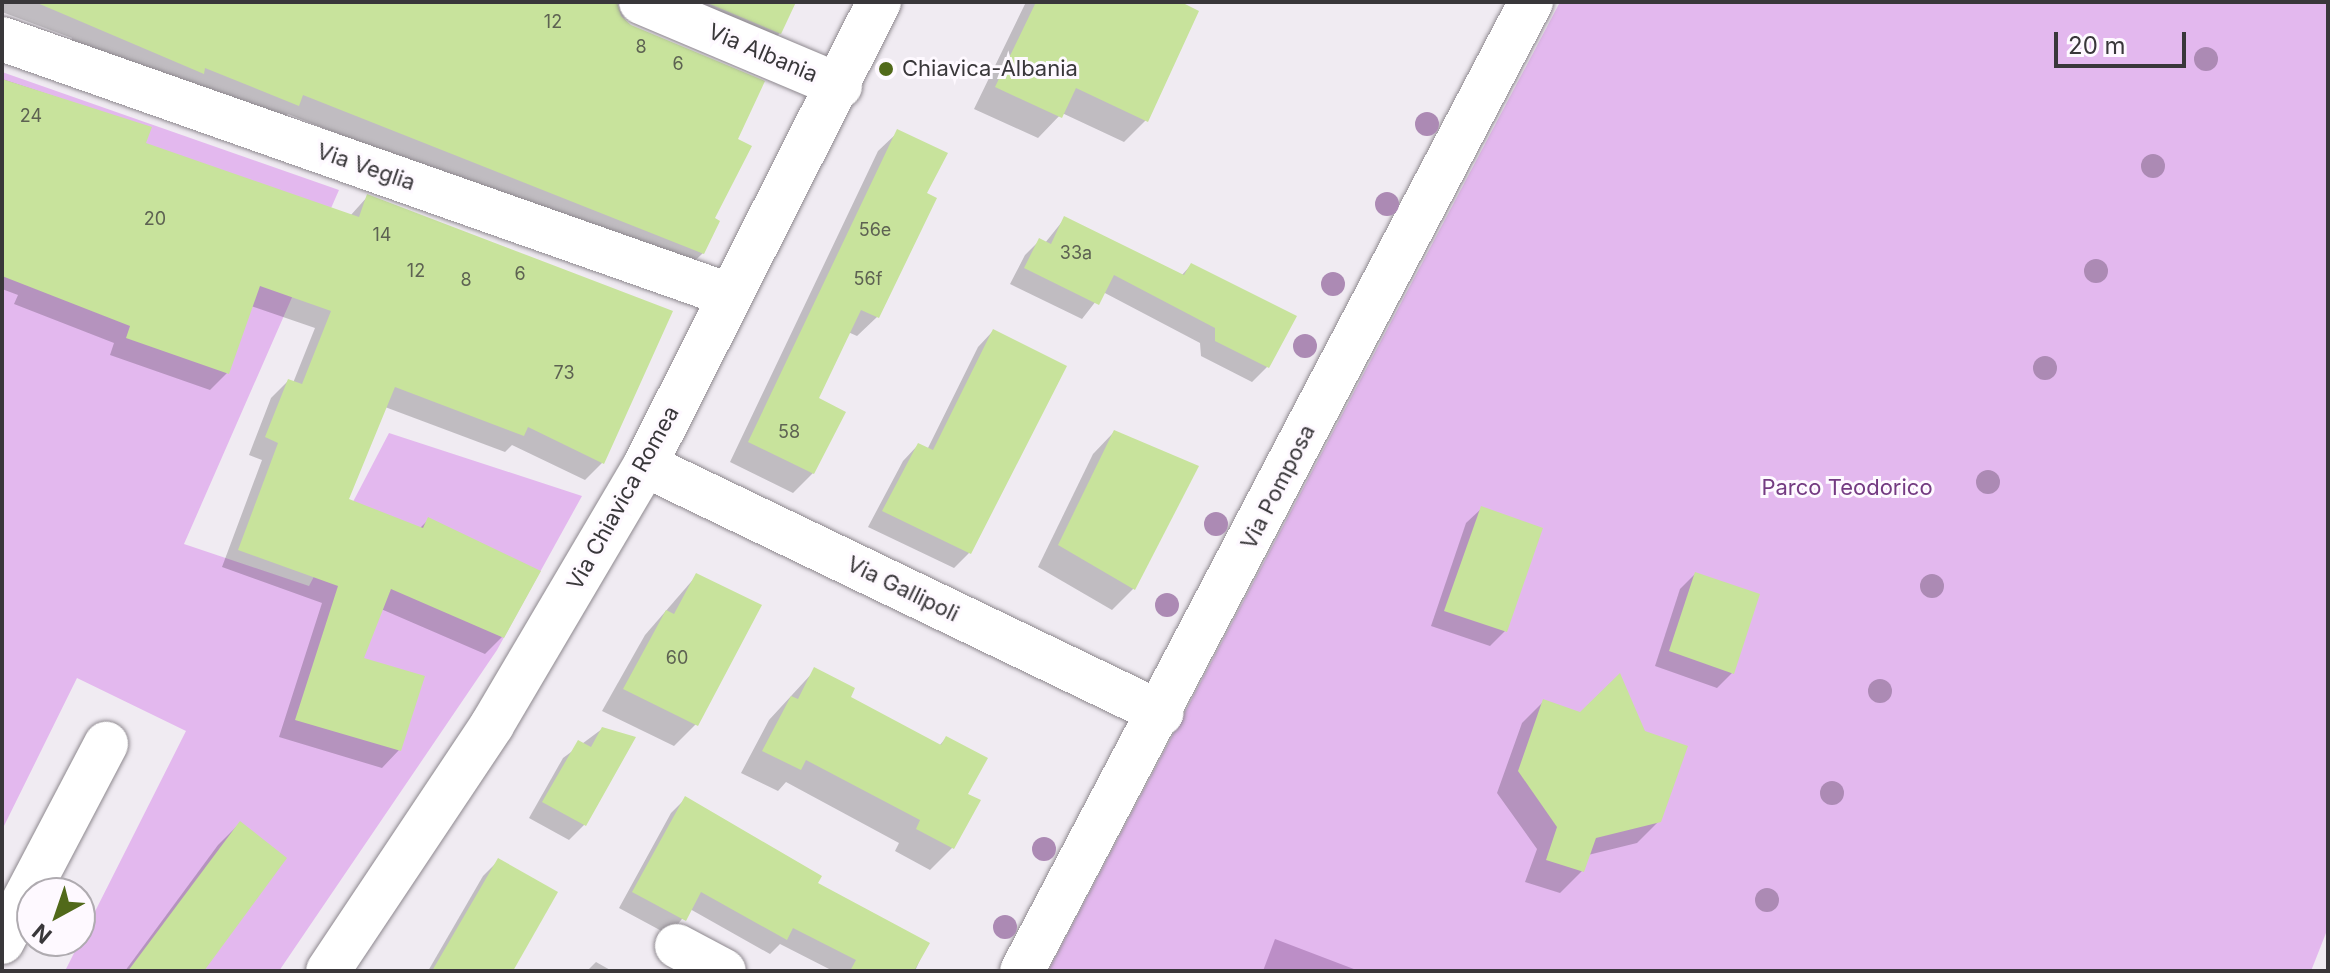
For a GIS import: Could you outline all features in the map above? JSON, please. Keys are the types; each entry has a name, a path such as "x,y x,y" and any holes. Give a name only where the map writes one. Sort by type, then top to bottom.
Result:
{"street":[{"name":"Via Albania","path":"641,2 840,86"},
{"name":"Via Chiavica Romea","path":"328,971 492,725 645,465 729,295 840,86 879,2"},
{"name":"Via Pomposa","path":"1022,971 1161,713 1531,2"},
{"name":"Via Veglia","path":"2,39 729,295"},
{"name":"Via Gallipoli","path":"645,465 1161,713"},
{"path":"2,942 106,744"},
{"path":"677,946 724,971"}],"green space":[{"name":"Parco Teodorico","path":"1560,2 2328,2 2328,928 2311,971 1048,971"},
{"path":"2,72 339,190 184,544 309,586 389,433 582,496 497,650 279,971 65,971 72,957 96,957 96,910 186,731 77,678 2,830"}],"shaded area":[{"path":"1275,939 1359,971 1263,971"}],"building":[{"path":"35,2 617,2 621,16 631,25 765,81 738,139 752,146 715,218 720,221 704,254 303,95 299,106 205,68 204,74"},
{"path":"705,2 796,2 781,34"},
{"path":"1036,2 1181,2 1199,11 1148,122 1076,88 1062,118 995,87"},
{"path":"2,79 152,127 146,143 359,217 367,194 673,311 604,464 528,427 524,436 395,387 349,499 423,528 428,517 541,571 504,638 391,589 364,658 425,676 401,751 295,720 338,586 238,550 278,443 265,437 288,379 302,384 331,311 260,286 229,374 126,338 130,326 2,276"},
{"path":"897,129 948,153 927,193 937,198 879,318 861,310 819,398 846,412 814,474 748,442"},
{"path":"1064,216 1184,275 1191,263 1297,316 1269,368 1215,341 1215,328 1114,275 1099,305 1024,268 1039,238 1051,244"},
{"path":"993,329 1067,366 971,554 882,511 918,443 933,450"},
{"path":"1114,430 1199,466 1135,590 1058,545"},
{"path":"1481,506 1543,528 1507,632 1444,611"},
{"path":"1695,572 1760,594 1734,674 1669,651"},
{"path":"696,573 762,605 698,726 623,689 666,610 674,614"},
{"path":"814,667 855,688 851,697 941,745 946,736 988,758 968,794 981,800 954,849 916,829 920,820 806,760 801,770 762,751 791,696 798,699"},
{"path":"1620,673 1645,731 1688,746 1661,822 1596,838 1584,872 1546,860 1557,827 1518,771 1543,699 1580,712"},
{"path":"602,727 636,737 586,826 542,802 578,740 591,747"},
{"path":"685,796 822,876 818,883 930,943 914,971 850,971 856,960 793,928 787,940 701,892 686,921 632,892"},
{"path":"240,821 287,858 204,971 128,971"},
{"path":"498,858 558,892 513,971 432,971"}],"place":[{"name":"Chiavica-Albania","path":"886,69"}]}
